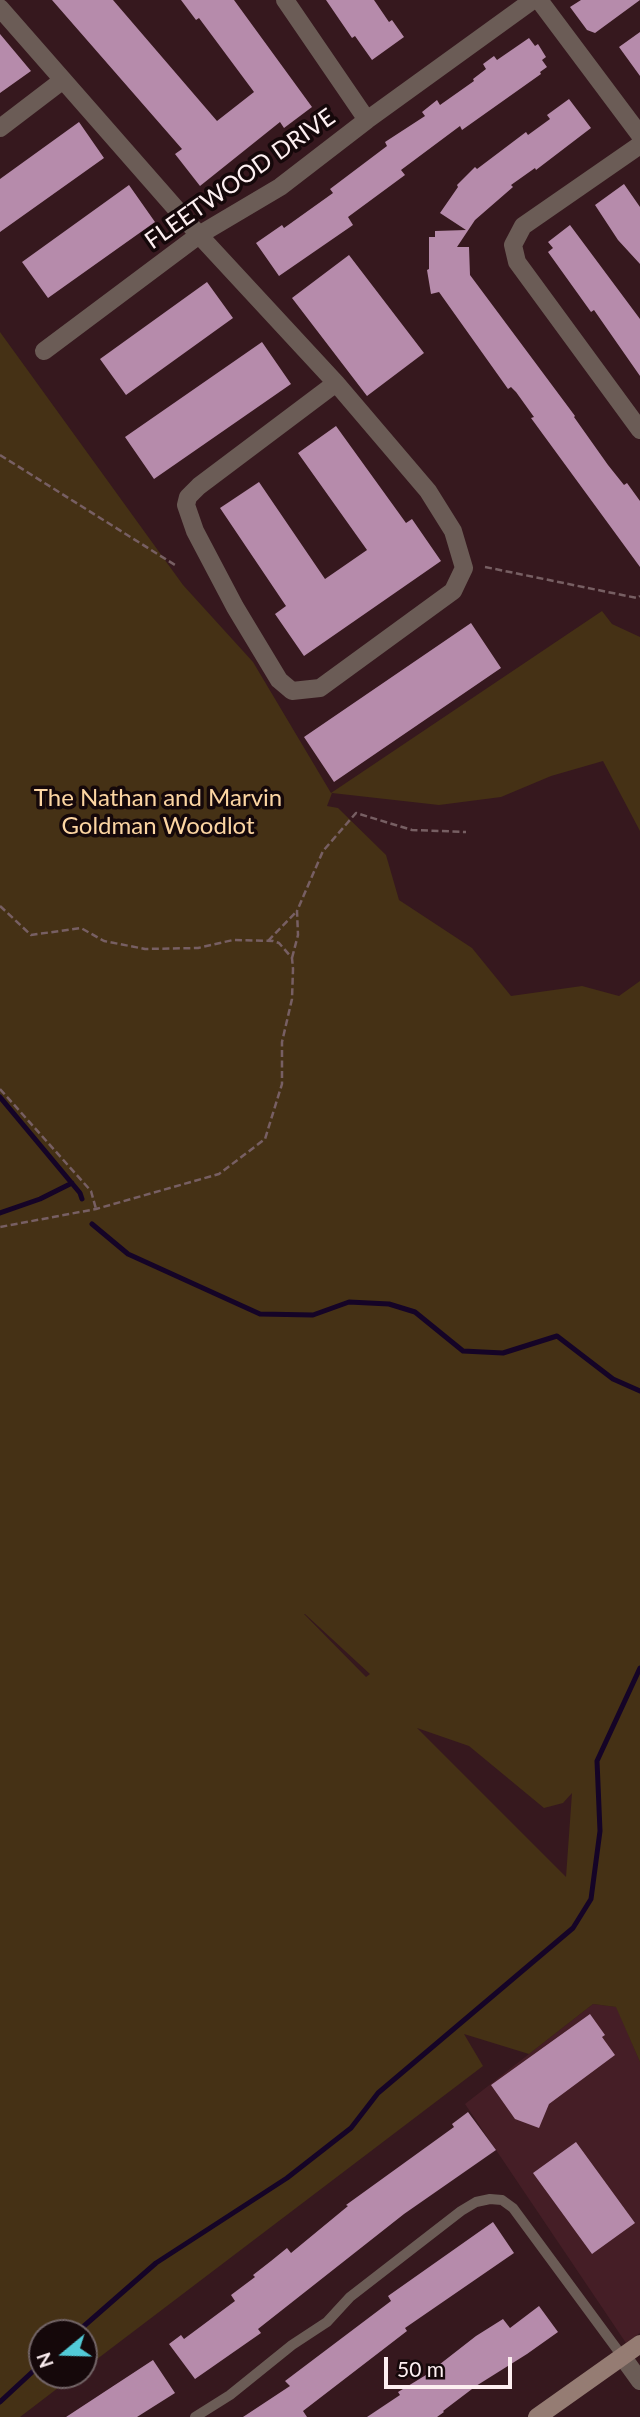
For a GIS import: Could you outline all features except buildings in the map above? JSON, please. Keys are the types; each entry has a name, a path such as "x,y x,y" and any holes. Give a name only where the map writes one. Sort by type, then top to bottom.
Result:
{"street":[{"path":"285,0 367,120"},
{"name":"FLEETWOOD DRIVE","path":"44,351 199,234 280,187 367,120 533,0"},
{"path":"539,0 640,135"},
{"path":"0,8 199,234 336,383 428,491 453,531 464,568 453,591 320,688 292,691 279,680 235,607 195,531 186,505 188,497 199,486 336,383"},
{"path":"0,128 63,79"},
{"path":"640,145 523,226 513,245 517,262 640,430"},
{"path":"537,2417 640,2344"},
{"path":"622,2356 640,2381"}],"lane":[{"path":"195,2417 230,2395 292,2345 327,2322 350,2297 476,2202 502,2200 513,2208 622,2356"}],"path":[{"path":"0,455 175,565"},
{"path":"485,567 637,598 640,596"},
{"path":"268,941 297,911 323,851 356,813 412,830 466,832"},
{"path":"0,906 31,936 81,928 104,941 145,949 198,948 233,940 268,941 279,943 292,958"},
{"path":"0,1227 96,1209 219,1174 265,1139 282,1084 282,1042 292,999 292,958 298,935 297,911"},
{"path":"0,1089 90,1191 96,1209"}],"shaded area":[{"path":"593,2004 617,2007 640,2062 640,2333 626,2343 465,2104"}],"green space":[{"name":"The Nathan and Marvin Goldman Woodlot","path":"0,332 183,585 253,662 331,793 602,611 612,624 640,637 640,831 603,761 551,776 501,797 439,805 332,793 327,806 338,808 386,855 399,900 472,948 511,996 582,986 619,996 640,981 640,2062 616,2007 593,2004 529,2054 464,2034 483,2066 98,2358 98,2319 28,2319 28,2389 57,2389 20,2417 0,2417","holes":["305,1614 370,1674 366,1677","417,1728 469,1746 544,1808 563,1803 572,1793 566,1877"]}],"waterway":[{"path":"0,1097 80,1193 82,1199"},
{"path":"0,1213 40,1199 72,1183"},
{"path":"92,1224 128,1254 260,1314 313,1315 349,1302 389,1304 415,1312 463,1351 503,1353 557,1336 613,1379 640,1391"},
{"path":"92,2319 156,2263 287,2178 351,2128 378,2093 573,1928 591,1899 600,1831 597,1761 640,1668"},
{"path":"0,2402 28,2376"}]}
